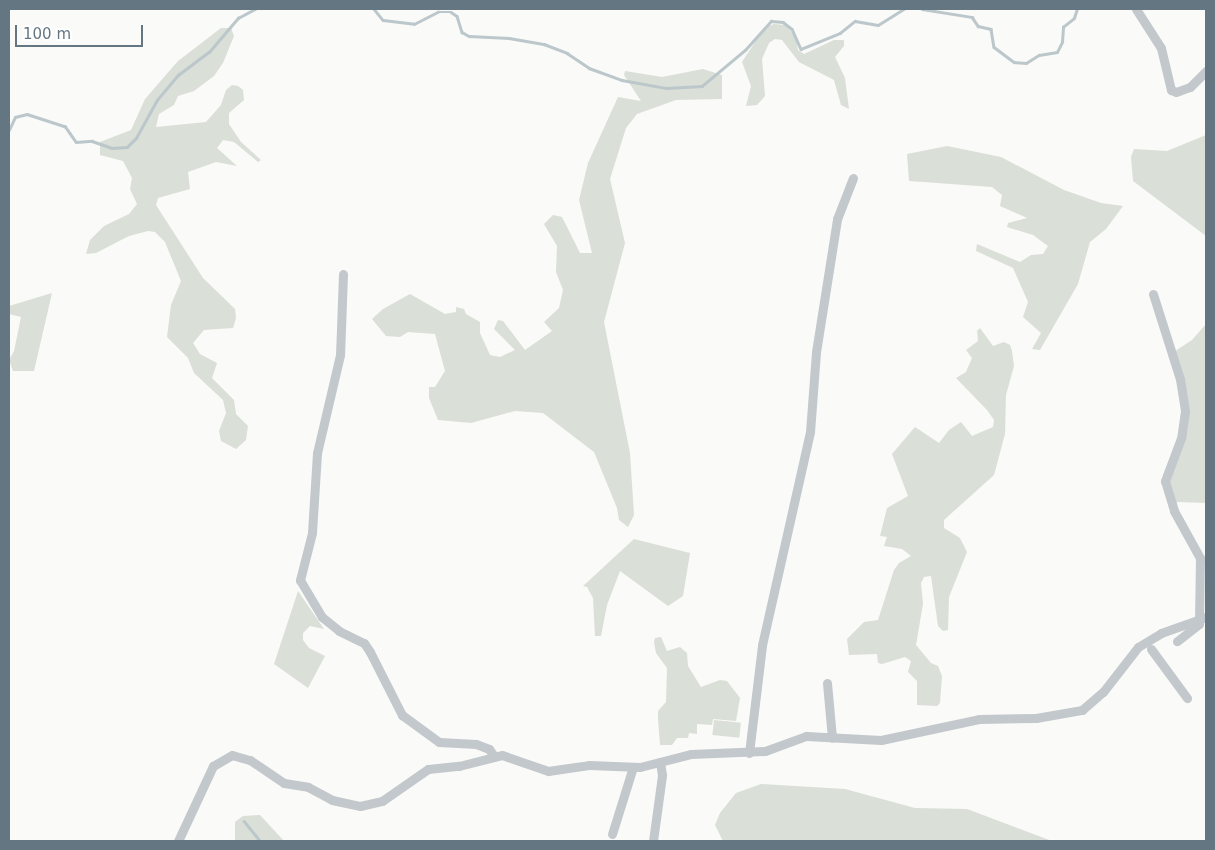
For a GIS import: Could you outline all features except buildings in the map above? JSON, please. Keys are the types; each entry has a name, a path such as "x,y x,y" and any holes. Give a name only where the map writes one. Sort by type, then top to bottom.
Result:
{"street":[{"path":"1136,9 1161,48 1171,90 1176,92 1190,87 1206,71"},
{"path":"749,753 762,645 810,432 816,352 837,219 853,178"},
{"path":"343,274 340,355 316,454 312,533 300,580 322,617 339,631 364,643 402,715 439,742 476,744 489,749 494,756"},
{"path":"1154,294 1180,379 1186,411 1181,438 1164,481 1176,517 1200,558 1203,618 1199,624 1177,641"},
{"path":"178,841 213,766 232,756 250,760 284,783 308,787 332,800 360,806 382,800 428,769 459,766 494,756 509,755 548,771 589,765 633,767 691,754 765,751 806,736 881,740 979,720 1036,718 1082,710 1103,692 1138,647 1161,633 1203,618"},
{"path":"1151,649 1187,698"},
{"path":"827,683 832,738"},
{"path":"653,841 662,775 660,762"},
{"path":"612,834 633,767"}],"shaded area":[{"path":"774,24 786,25 796,38 798,50 804,54 834,40 844,40 844,46 835,57 845,78 849,109 841,105 834,80 799,62 782,40 775,39 769,43 762,59 765,96 757,105 746,106 751,86 742,62 764,28"},
{"path":"221,28 231,28 234,36 223,63 214,76 194,91 178,96 174,105 159,114 156,127 206,122 221,105 226,90 232,85 238,86 243,90 244,100 229,113 229,124 241,142 261,160 258,162 234,142 223,140 217,148 237,166 216,162 188,172 190,189 158,198 156,205 203,278 235,309 236,318 233,328 204,330 193,343 200,354 217,363 212,378 234,400 236,414 248,426 246,440 236,449 221,441 219,431 226,413 223,400 194,373 188,358 167,337 171,305 181,281 165,242 155,232 148,231 129,236 96,253 86,254 90,240 104,226 129,214 137,204 130,189 132,178 123,161 100,155 100,142 131,130 145,99 178,61"},
{"path":"703,69 722,75 722,99 676,100 637,114 626,128 610,179 625,243 604,322 630,453 634,515 628,527 619,520 617,508 594,452 543,413 515,411 471,423 438,420 429,398 429,387 435,387 445,371 435,334 408,332 400,337 386,336 372,319 383,309 410,294 445,314 456,312 456,307 464,309 466,314 480,322 480,333 490,355 500,357 515,350 494,329 498,320 503,321 525,350 552,331 544,322 559,308 563,290 556,272 557,246 544,224 553,215 562,217 580,253 592,253 579,200 588,163 618,97 641,101 624,75 625,71 662,77"},
{"path":"1206,135 1206,236 1133,181 1131,157 1134,149 1167,151"},
{"path":"947,146 1001,157 1064,190 1101,203 1123,206 1106,229 1090,242 1078,284 1040,350 1032,349 1041,333 1023,317 1028,302 1013,268 976,251 977,244 1020,262 1031,255 1043,254 1048,246 1033,235 1007,227 1008,223 1027,218 1000,206 1002,195 992,187 909,181 907,154"},
{"path":"52,293 34,371 13,371 9,360 14,351 21,317 9,314 9,306"},
{"path":"1206,324 1206,503 1178,502 1170,505 1163,475 1179,436 1183,395 1169,355 1192,340"},
{"path":"980,328 993,346 1004,342 1010,345 1012,351 1014,366 1006,395 1005,434 994,475 944,520 944,528 960,538 967,552 949,597 948,630 943,631 938,626 931,576 924,577 921,583 923,604 916,645 931,663 938,666 942,676 940,703 937,706 917,705 917,681 908,672 911,661 905,657 882,664 878,663 877,654 849,655 847,639 864,622 878,620 894,570 899,563 911,556 902,549 884,546 887,537 880,536 887,508 908,496 892,454 915,427 939,443 949,430 961,422 972,436 993,427 994,420 987,410 956,378 966,372 972,358 966,350 978,341 977,331"},
{"path":"634,539 690,553 683,596 668,606 620,571 607,605 601,636 595,636 593,598 587,587 583,586"},
{"path":"298,591 324,629 310,626 303,633 303,640 309,648 325,656 308,688 274,664"},
{"path":"661,637 667,651 680,647 687,653 688,666 701,687 720,680 727,681 740,698 736,721 713,719 712,725 697,724 697,734 689,733 688,738 677,738 672,745 660,745 658,711 666,702 667,668 656,653 654,642 655,638"},
{"path":"714,720 741,723 739,738 712,735"},
{"path":"761,784 845,789 915,808 967,809 1052,841 723,841 715,825 720,813 736,793"},
{"path":"260,815 284,841 235,841 235,822 243,816"}],"waterway":[{"path":"9,130 15,117 27,114 65,126 76,142 92,141 112,148 127,147 136,138 157,100 178,75 209,52 238,18 255,9"},
{"path":"282,9 293,9"},
{"path":"374,9 383,20 414,24 438,12 451,12 457,16 462,32 469,36 509,38 544,44 567,53 589,68 622,80 666,88 702,86 745,50 771,21 783,22 792,29 801,49 840,33 855,21 878,25 904,9"},
{"path":"922,9 972,17 978,26 991,29 994,47 1014,62 1026,63 1039,55 1057,52 1062,42 1063,27 1074,18 1077,9"},
{"path":"244,821 260,841"}]}
